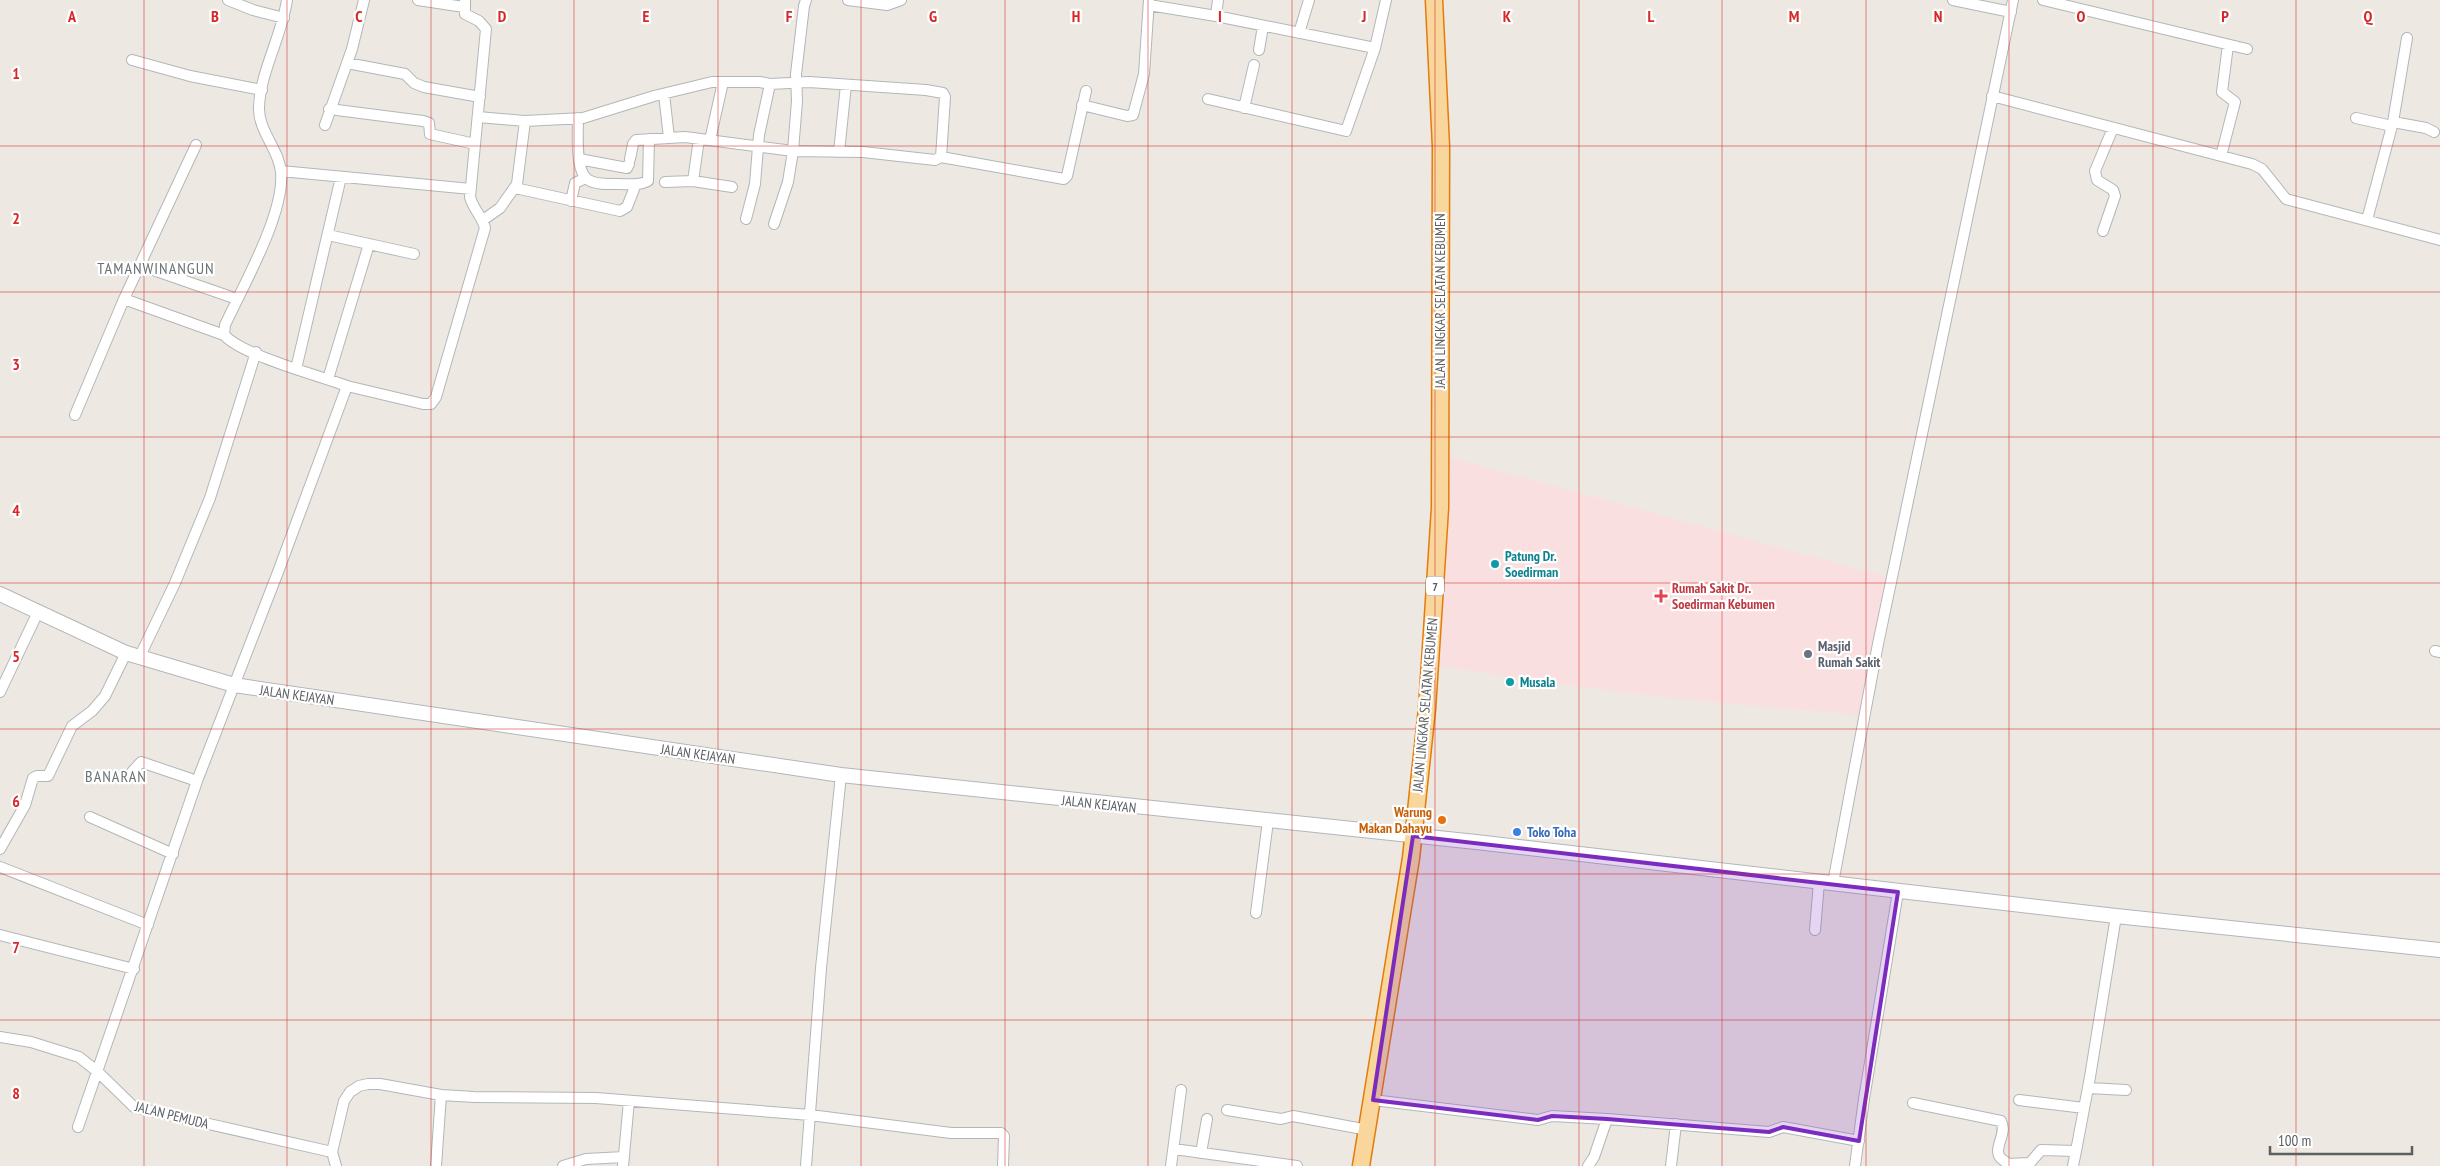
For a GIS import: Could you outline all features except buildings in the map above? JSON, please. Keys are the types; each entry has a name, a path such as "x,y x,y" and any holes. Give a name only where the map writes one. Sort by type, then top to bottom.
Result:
{"highway":[{"name":"JALAN LINGKAR SELATAN KEBUMEN","path":"1361,1166 1373,1100 1413,836 1427,709 1440,508 1440,147 1434,0"}],"main road":[{"name":"JALAN KEJAYAN","path":"0,594 132,655 234,685 841,775 1413,836 1826,882 1898,892 2440,950"}],"street":[{"path":"228,0 253,10 284,18"},
{"path":"224,335 225,325 269,229 279,196 281,171 262,126 259,108 262,90 284,18 287,0"},
{"path":"324,125 347,62 364,0"},
{"path":"124,298 224,335 231,342 296,369 347,386 423,404 431,404 436,397 484,238 483,220 472,204 471,189 486,29 479,21 465,14 464,4 418,0"},
{"path":"774,224 788,182 793,151 796,74 801,24 806,0"},
{"path":"848,0 888,5 901,0"},
{"path":"1216,16 1218,0"},
{"path":"1299,33 1309,0"},
{"path":"1208,99 1346,131 1349,128 1375,48 1386,0"},
{"path":"1953,0 2011,12"},
{"path":"1815,930 1878,644 2013,0"},
{"path":"2043,0 2246,49"},
{"path":"1082,105 1127,116 1133,115 1144,74 1149,3 1375,48"},
{"path":"1259,50 1263,26"},
{"path":"2367,220 2392,124 2407,38"},
{"path":"2220,156 2235,102 2222,92 2228,45"},
{"path":"132,60 190,76 262,90"},
{"path":"347,62 405,74 414,83 424,87 480,97"},
{"path":"1244,108 1254,64"},
{"path":"478,117 525,121 578,118 712,82 760,82 770,84 797,82 846,85 943,94 945,118 941,157"},
{"path":"693,181 723,82"},
{"path":"746,219 755,184 761,126 770,84"},
{"path":"839,152 846,85"},
{"path":"579,159 627,168 634,142 669,138 704,140 793,151 862,152 935,160 941,157 1064,179 1067,176 1086,91"},
{"path":"664,94 669,138"},
{"path":"1992,96 2220,156 2262,169 2286,199 2440,240"},
{"path":"329,109 427,122 430,134 475,144"},
{"path":"578,118 579,159 586,178"},
{"path":"2356,118 2426,128 2434,132"},
{"path":"483,220 500,208 518,181 525,121"},
{"path":"2103,231 2115,196 2113,190 2097,180 2095,171 2113,128"},
{"path":"571,201 575,183 586,178 608,184 636,184 648,181 649,139"},
{"path":"75,415 124,298 196,145"},
{"path":"608,184 610,165"},
{"path":"281,171 471,189"},
{"path":"296,369 341,177"},
{"path":"665,182 693,181 732,186"},
{"path":"515,188 616,211 624,210 636,184"},
{"path":"328,235 414,254"},
{"path":"328,379 368,244"},
{"path":"140,265 237,299"},
{"path":"0,849 25,805 33,778 48,776 72,726 92,711 105,696 175,583 210,498 256,352"},
{"path":"78,1127 134,969 197,781 347,386"},
{"path":"0,692 38,612"},
{"path":"132,772 138,762 141,762 197,781"},
{"path":"806,1166 821,968 841,775"},
{"path":"90,817 173,854"},
{"path":"1256,913 1268,821"},
{"path":"0,867 148,925"},
{"path":"1855,1166 1898,892"},
{"path":"2073,1166 2088,1088 2116,916"},
{"path":"0,935 134,969"},
{"name":"JALAN PEMUDA","path":"0,1037 30,1042 79,1057 98,1072 134,1107 332,1152"},
{"path":"336,1166 332,1152 344,1101 350,1092 359,1086 380,1084 441,1095 501,1098 596,1098 810,1115 951,1133 997,1133 1004,1138 1003,1166"},
{"path":"2088,1088 2126,1090"},
{"path":"1171,1166 1181,1090"},
{"path":"436,1166 441,1095"},
{"path":"1373,1100 1538,1120 1552,1116 1769,1132 1783,1127 1859,1141"},
{"path":"2018,1100 2084,1108"},
{"path":"563,1166 586,1159 624,1161 629,1101"},
{"path":"1913,1103 2001,1121 2004,1127 1997,1152 2007,1165 2030,1163 2042,1150 2076,1152"},
{"path":"1227,1110 1281,1119 1293,1116 1368,1130"},
{"path":"1201,1152 1206,1119"},
{"path":"1588,1166 1594,1157 1607,1119"},
{"path":"1671,1166 1676,1124"},
{"path":"1174,1149 1297,1166"}],"highlighted area":[{"path":"1413,836 1898,892 1859,1141 1783,1127 1769,1132 1552,1116 1538,1120 1373,1100"}],"shaded area":[{"name":"Rumah Sakit Dr. Soedirman Kebumen","path":"1445,456 1891,578 1860,715 1678,699 1549,683 1434,665"}],"place":[{"name":"Patung Dr. Soedirman","path":"1495,564"},
{"name":"Rumah Sakit Dr. Soedirman Kebumen","path":"1661,596"},
{"name":"Masjid Rumah Sakit","path":"1808,654"},
{"name":"Musala","path":"1510,682"},
{"name":"Warung Makan Dahayu","path":"1442,820"},
{"name":"Toko Toha","path":"1517,832"}],"district":[{"name":"TAMANWINANGUN","path":"156,268"},
{"name":"BANARAN","path":"116,776"}]}
